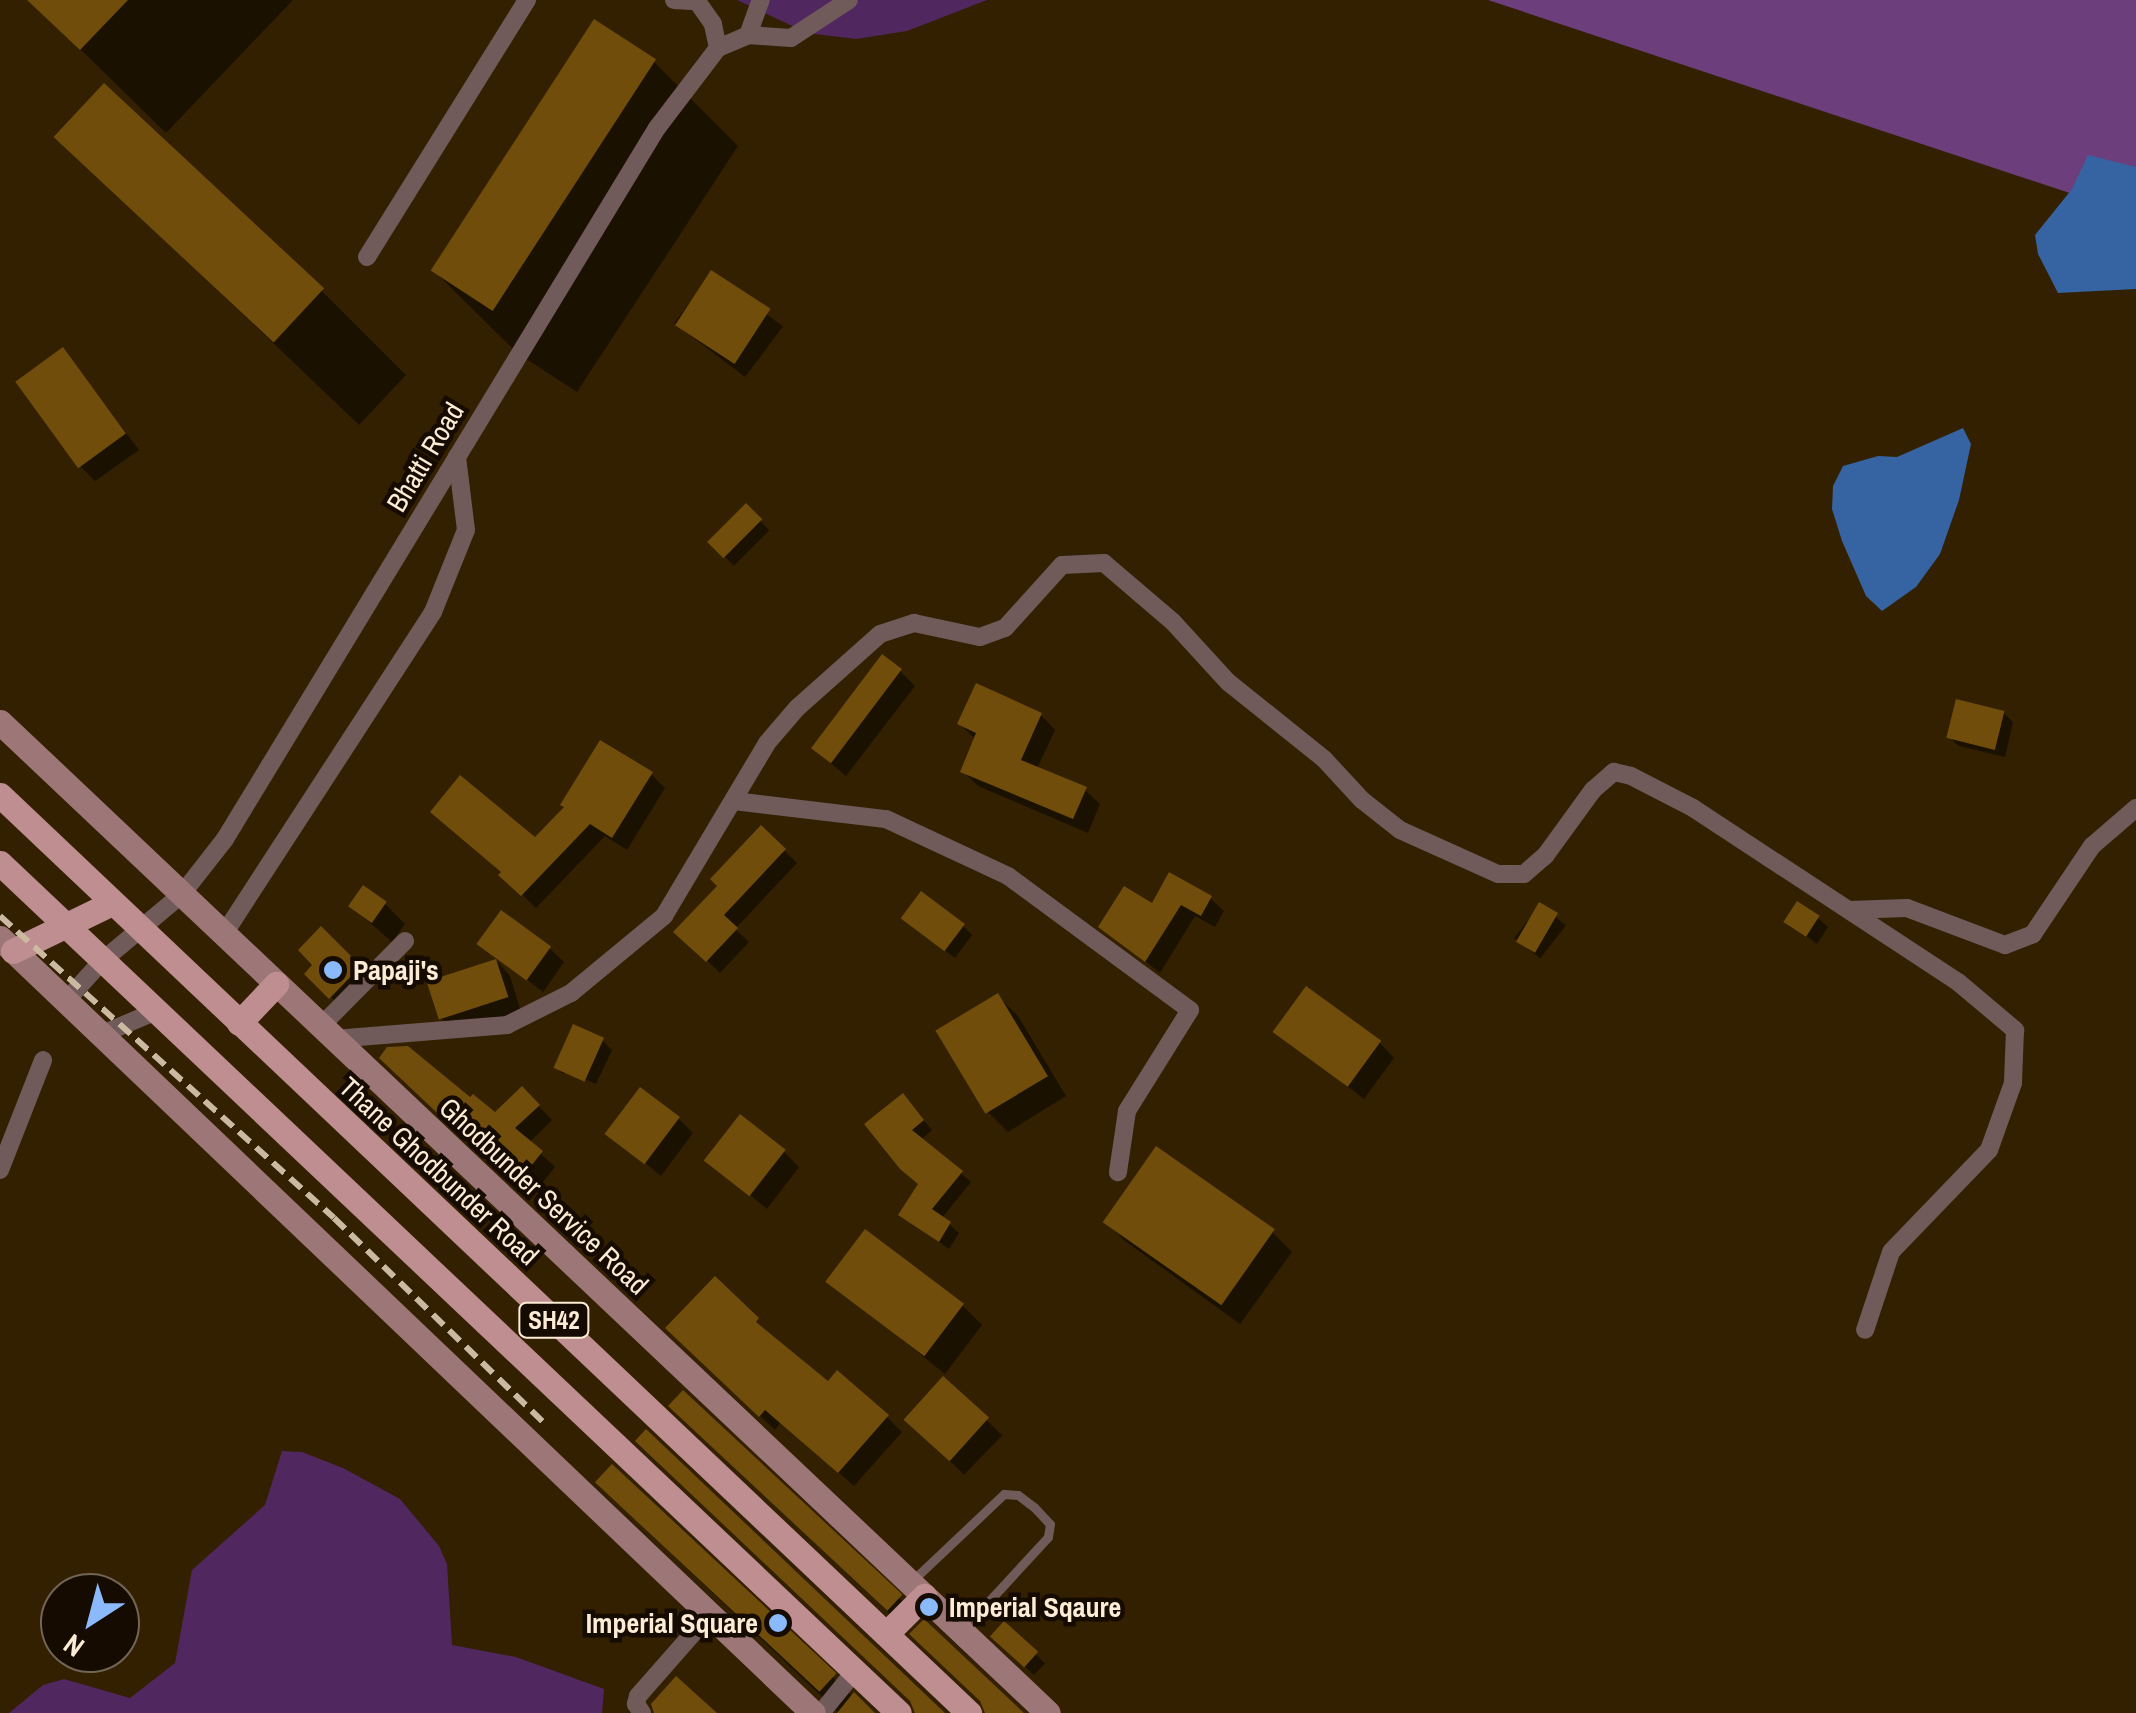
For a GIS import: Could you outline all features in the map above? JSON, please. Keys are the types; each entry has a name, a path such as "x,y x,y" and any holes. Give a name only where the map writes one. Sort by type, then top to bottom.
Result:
{"main road":[{"name":"Thane Ghodbunder Road","path":"0,796 970,1713"},
{"name":"SH42","path":"0,862 101,962 899,1713"},
{"path":"7,944 64,926 112,903"},
{"path":"239,1023 276,984"},
{"path":"886,1634 917,1589"}],"street":[{"path":"366,257 527,0"},
{"path":"674,0 696,1 713,24 718,48 748,35 791,38 849,0"},
{"path":"748,35 761,0"},
{"name":"Bhatti Road","path":"66,1002 101,962 182,894 224,839 657,128 718,48"},
{"path":"224,934 433,612 466,530 457,457"},
{"path":"327,1033 507,1025 571,994 664,916 768,743 797,708 880,634 914,623 980,637 1005,628 1062,565 1104,563 1173,622 1228,682 1324,759 1362,800 1400,830 1498,874 1524,874 1545,856 1593,790 1614,772 1656,787 1693,808 1958,982 2015,1030 2014,1084 1990,1150 1891,1252 1865,1330"},
{"name":"Ghodbunder Service Road","path":"0,722 1048,1713"},
{"path":"734,802 886,819 1008,876 1190,1010 1127,1111 1118,1172"},
{"path":"1848,910 1907,908 2005,945 2034,934 2092,846 2136,808"},
{"path":"327,1033 406,941"},
{"path":"7,944 813,1713"},
{"path":"100,1035 154,1012"},
{"path":"0,1170 43,1060"},
{"path":"642,1713 636,1704 638,1696 710,1614"},
{"path":"821,1713 855,1672"}],"lane":[{"path":"917,1589 1004,1494 1018,1495 1034,1507 1050,1524 1048,1537 961,1631"}],"shaded area":[{"path":"737,0 987,0 907,31 856,39 807,33"},
{"path":"1488,0 2136,0 2136,215"},
{"path":"282,1451 302,1452 343,1468 400,1499 439,1546 447,1564 452,1645 516,1657 604,1689 602,1713 9,1713 43,1685 64,1679 130,1698 175,1663 192,1570 265,1505"}],"water":[{"path":"2088,155 2136,167 2136,289 2058,293 2038,254 2035,235 2072,189"},
{"path":"1963,428 1971,444 1959,500 1940,554 1916,587 1882,611 1866,596 1842,541 1832,509 1833,486 1843,466 1878,456 1897,457"}],"building":[{"path":"27,0 128,0 80,50"},
{"path":"594,19 656,59 493,311 431,271"},
{"path":"104,83 324,288 274,342 54,137"},
{"path":"711,270 771,309 735,364 675,325"},
{"path":"63,347 126,434 78,468 15,382"},
{"path":"746,503 762,519 723,558 707,542"},
{"path":"882,654 902,669 831,763 811,748"},
{"path":"976,683 1042,713 1021,760 1087,787 1073,819 960,772 976,733 957,724"},
{"path":"1956,699 2005,711 1995,750 1946,738"},
{"path":"600,740 653,772 612,838 590,824 521,896 498,875 501,872 430,812 460,775 535,837 564,807 560,805"},
{"path":"761,825 786,849 724,915 738,928 706,962 673,932 717,886 710,879"},
{"path":"1169,872 1212,896 1201,916 1181,905 1145,962 1098,927 1124,886 1152,903"},
{"path":"363,885 387,902 372,923 348,906"},
{"path":"921,891 965,924 944,951 901,918"},
{"path":"1797,901 1820,916 1806,937 1783,922"},
{"path":"1539,902 1558,913 1535,953 1516,942"},
{"path":"501,910 551,946 526,980 476,944"},
{"name":"Papaji's","path":"321,926 361,966 329,999 304,974 312,965 298,950"},
{"path":"496,959 508,997 439,1020 427,982"},
{"path":"1306,986 1381,1041 1348,1087 1272,1032"},
{"path":"998,993 1048,1076 985,1114 935,1031"},
{"path":"573,1024 604,1038 585,1082 553,1068"},
{"path":"408,1046 470,1097 473,1094 495,1112 522,1086 540,1105 515,1128 543,1151 519,1181 452,1127 379,1058 387,1047"},
{"path":"640,1087 680,1117 644,1164 604,1134"},
{"path":"903,1093 924,1120 912,1130 963,1171 932,1209 951,1222 939,1242 898,1215 918,1184 900,1169 864,1124"},
{"path":"740,1114 786,1150 749,1196 704,1160"},
{"path":"1156,1146 1275,1229 1221,1305 1103,1222"},
{"path":"865,1229 964,1304 924,1356 825,1282"},
{"path":"715,1276 759,1318 756,1322 828,1381 837,1370 889,1415 838,1473 765,1410 759,1417 665,1328"},
{"path":"943,1376 989,1417 950,1461 904,1420"},
{"path":"683,1390 902,1595 887,1611 668,1406"},
{"path":"646,1429 945,1713 915,1713 910,1701 635,1441"},
{"path":"612,1464 837,1673 819,1692 595,1482"},
{"path":"924,1619 1024,1713 985,1713 980,1701 909,1634"},
{"path":"1004,1621 1038,1652 1024,1667 990,1637"},
{"path":"676,1676 717,1713 654,1713 651,1704"},
{"path":"854,1692 875,1713 837,1713"}],"railway":[{"path":"0,916 334,1218 543,1422"}],"place":[{"name":"Papaji's","path":"333,970"},
{"name":"Imperial Sqaure","path":"929,1607"},
{"name":"Imperial Square","path":"778,1623"}]}
